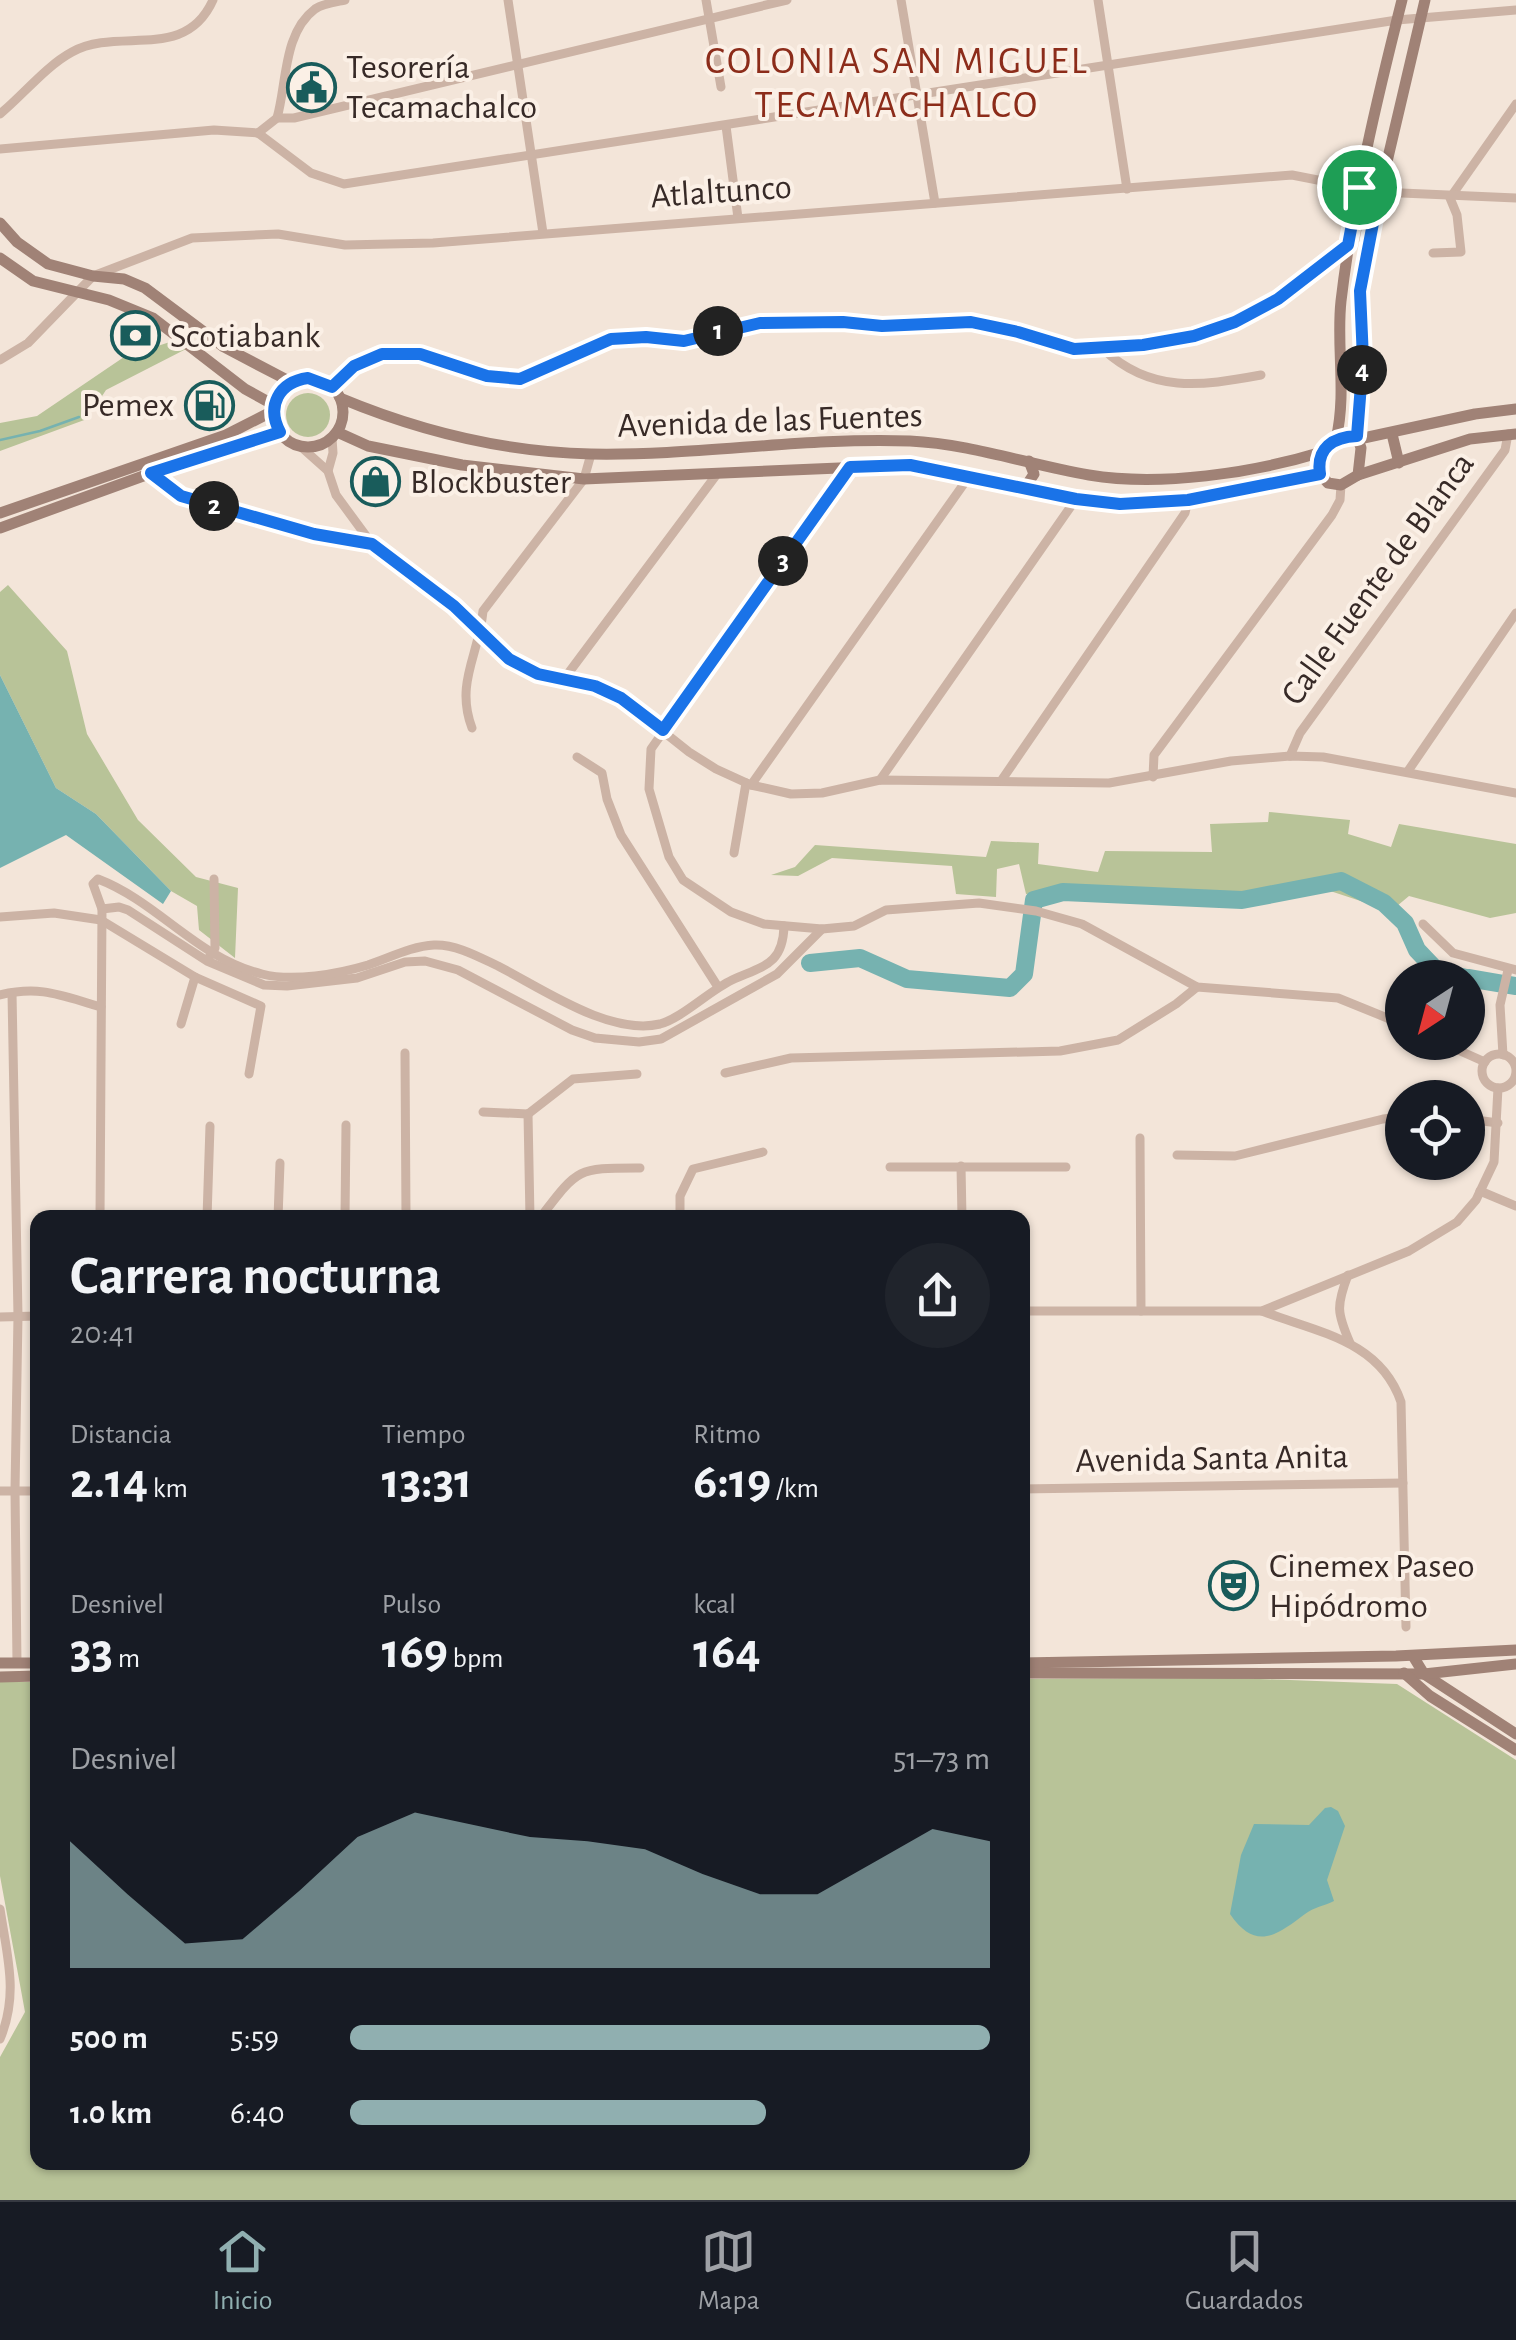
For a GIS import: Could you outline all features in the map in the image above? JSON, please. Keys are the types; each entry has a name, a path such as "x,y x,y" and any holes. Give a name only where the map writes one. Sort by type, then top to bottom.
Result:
{"main road":[{"path":"1402,0 1348,245 1340,308 1342,381 1336,438 1322,452 1318,461 1320,474 1328,483 1341,485 1358,475 1470,439 1512,434"},
{"path":"1358,475 1363,359 1360,291 1424,0"},
{"path":"0,223 38,258 146,288 224,346 291,382"},
{"path":"0,258 33,281 109,300 153,318 274,408"},
{"path":"68,269 76,294"},
{"path":"316,378 332,387 340,398 343,419 335,435 322,444 300,446 280,432 274,408 280,392 291,382 316,378"},
{"name":"Avenida de las Fuentes","path":"340,398 402,421 496,444 591,454 888,441 948,444 1107,478 1151,479 1217,473 1322,452"},
{"path":"0,513 226,434 274,408"},
{"path":"1336,438 1392,434 1475,414 1516,410"},
{"path":"0,528 151,473 280,432"},
{"path":"1392,434 1399,463"},
{"name":"Avenida de las Fuentes","path":"335,435 462,466 584,479 910,465 1046,494 1120,504 1188,500 1320,474"},
{"path":"1024,489 1034,474 1029,461"},
{"path":"1046,494 1038,482 1048,466"},
{"path":"1030,1663 1413,1656 1516,1650"},
{"path":"1396,1656 1404,1674 1430,1696 1516,1750"},
{"path":"1413,1656 1424,1674 1516,1734"},
{"path":"0,1663 30,1663"},
{"path":"1030,1673 1424,1674 1516,1664"},
{"path":"0,1677 30,1676"}],"street":[{"path":"0,114 74,51 104,40 164,40 200,21 212,0"},
{"path":"306,0 316,8"},
{"path":"258,134 277,118 286,87 288,51 297,32 316,8 345,0"},
{"path":"508,0 543,233"},
{"path":"706,0 720,87"},
{"path":"277,118 294,118 787,0"},
{"path":"901,0 935,203"},
{"path":"1098,0 1127,189"},
{"path":"0,149 214,130 258,134 310,173 344,184 1397,20 1516,10"},
{"path":"1433,253 1461,252 1450,198 1516,104"},
{"path":"726,126 738,218"},
{"name":"Atlaltunco","path":"94,276 192,238 235,233 278,234 345,245 432,244 1292,176 1379,192 1516,198"},
{"path":"332,387 354,366 382,354 420,354 487,376 520,379 611,339 684,341 760,323 843,322 882,326 971,322 1074,349 1103,349 1194,336 1235,322 1278,299 1371,228"},
{"path":"0,360 28,343 94,276"},
{"path":"1103,349 1119,364 1150,380 1183,384 1261,375"},
{"name":"Calle Fuente de Blanca","path":"1290,756 1300,733 1506,450 1512,434"},
{"path":"328,471 335,435"},
{"path":"300,446 328,471 336,495 372,544 454,606 509,659 538,674 595,686 621,698 716,770 748,784 791,794 822,793 880,780 1066,785 1290,756 1322,757 1408,771 1516,793"},
{"path":"472,728 465,711 464,688 481,632 483,611 584,479 591,454"},
{"path":"850,467 651,749 648,789 669,858 684,880 731,912 764,924 784,926 854,926 886,910 979,903 1032,911 1082,924 1197,987 1338,998 1385,1017"},
{"path":"151,473 181,496 314,534 372,544"},
{"path":"564,680 716,474"},
{"path":"734,853 748,784 968,478"},
{"path":"1153,776 1154,755 1332,515 1340,500 1341,485"},
{"path":"880,780 1076,499"},
{"path":"1000,782 1185,513 1188,500"},
{"path":"1408,771 1516,613"},
{"path":"577,757 602,773 620,835 718,987"},
{"path":"100,1210 101,914 94,884 98,879 209,958 264,975 288,978 362,967 434,945 482,958 606,1020 632,1027 664,1023 718,987 778,956 784,943 784,926"},
{"path":"209,958 215,948 214,879"},
{"path":"0,917 54,912 101,914 120,906 209,958 264,984 287,986 357,978 405,962 425,961 458,970 537,1014 596,1038 639,1042 661,1038 776,974 822,929"},
{"path":"101,914 195,977 261,1006 249,1074"},
{"path":"1422,924 1453,953 1512,970 1500,1005 1502,1055 1514,1066 1515,1076 1508,1085 1498,1088 1482,1076 1485,1062 1502,1055"},
{"path":"181,1024 195,977"},
{"path":"724,1073 791,1058 978,1055 1080,1047 1118,1040 1197,987"},
{"path":"0,996 28,988 101,1008"},
{"path":"537,1014 546,991"},
{"path":"12,992 18,1316 17,1663"},
{"path":"700,999 708,1014"},
{"path":"404,1053 406,1210"},
{"path":"1480,1060 1485,1062"},
{"path":"483,1112 528,1114 572,1079 637,1074"},
{"path":"1262,1310 1433,1238 1457,1222 1480,1191 1494,1162 1498,1088"},
{"path":"528,1114 530,1210"},
{"path":"1176,1155 1235,1156 1385,1119"},
{"path":"1485,1121 1498,1123"},
{"path":"346,1125 346,1210"},
{"path":"207,1210 210,1126"},
{"path":"1140,1138 1141,1311"},
{"path":"680,1210 680,1196 693,1169 763,1152"},
{"path":"278,1210 280,1163"},
{"path":"961,1166 962,1210"},
{"path":"890,1167 1066,1167"},
{"path":"546,1210 570,1178 588,1168 640,1168"},
{"path":"1480,1191 1516,1206"},
{"path":"1348,1275 1338,1304 1338,1317 1350,1343"},
{"path":"1030,1311 1262,1310 1350,1343 1384,1368 1401,1402 1406,1627"},
{"path":"0,1317 30,1316"},
{"name":"Avenida Santa Anita","path":"1030,1489 1403,1483"},
{"path":"0,1490 30,1491"},
{"path":"0,1909 12,1987 10,2016 0,2039"}],"green space":[{"path":"179,339 188,348 106,390 87,419 0,451 0,423 37,416 124,357"},
{"path":"308,393 324,399 330,415 324,431 308,437 292,431 286,415 292,399"},
{"path":"8,585 67,651 87,734 138,820 196,877 238,888 235,958 199,930 197,906 171,891 96,814 56,788 0,675 0,592"},
{"path":"1269,812 1350,820 1348,834 1391,847 1399,824 1516,844 1516,913 1490,918 1409,896 1391,911 1318,887 1241,903 1095,891 1026,894 1019,864 997,869 996,897 956,894 952,866 832,858 798,876 771,875 795,867 815,845 986,857 991,841 1039,843 1038,864 1098,872 1105,851 1212,852 1210,824 1268,822"},
{"path":"1234,1678 1397,1684 1516,1760 1516,2200 0,2200 0,2057 25,2012 0,1876 0,1682 30,1682 30,2170 1030,2170 1030,1679"}],"water":[{"path":"0,675 56,788 96,814 171,891 163,904 66,835 0,868"},
{"path":"1325,1808 1338,1811 1345,1826 1327,1880 1334,1901 1276,1933 1249,1933 1230,1914 1241,1855 1254,1824 1309,1825"}],"waterway":[{"path":"0,440 79,417"},
{"path":"810,963 860,958 907,979 1010,988 1024,974 1034,900 1063,892 1242,900 1341,881 1384,903 1405,923 1417,950 1427,960"},
{"path":"1485,981 1516,986"}],"place":[{"name":"Tesorería Tecamachalco","path":"311,87"},
{"name":"Scotiabank","path":"135,336"},
{"name":"Pemex","path":"209,405"},
{"name":"Blockbuster","path":"375,482"},
{"name":"Cinemex Paseo Hipódromo","path":"1234,1586"}],"district":[{"name":"COLONIA SAN MIGUEL TECAMACHALCO","path":"897,84"}],"route":[{"path":"1359,187 1379,192 1360,291 1363,359 1357,436 1336,438 1326,447 1319,456 1320,474 1188,500 1120,504 1076,499 910,465 850,467 663,730 621,698 595,686 538,674 509,659 429,585 372,544 314,534 181,496 151,473 280,432 273,410 285,386 299,379 316,378 332,387 354,366 382,354 403,352 439,358 504,380 536,374 611,339 684,341 760,323 843,322 882,326 971,322 1088,350 1194,336 1235,322 1278,299 1348,245 1359,187"}]}
